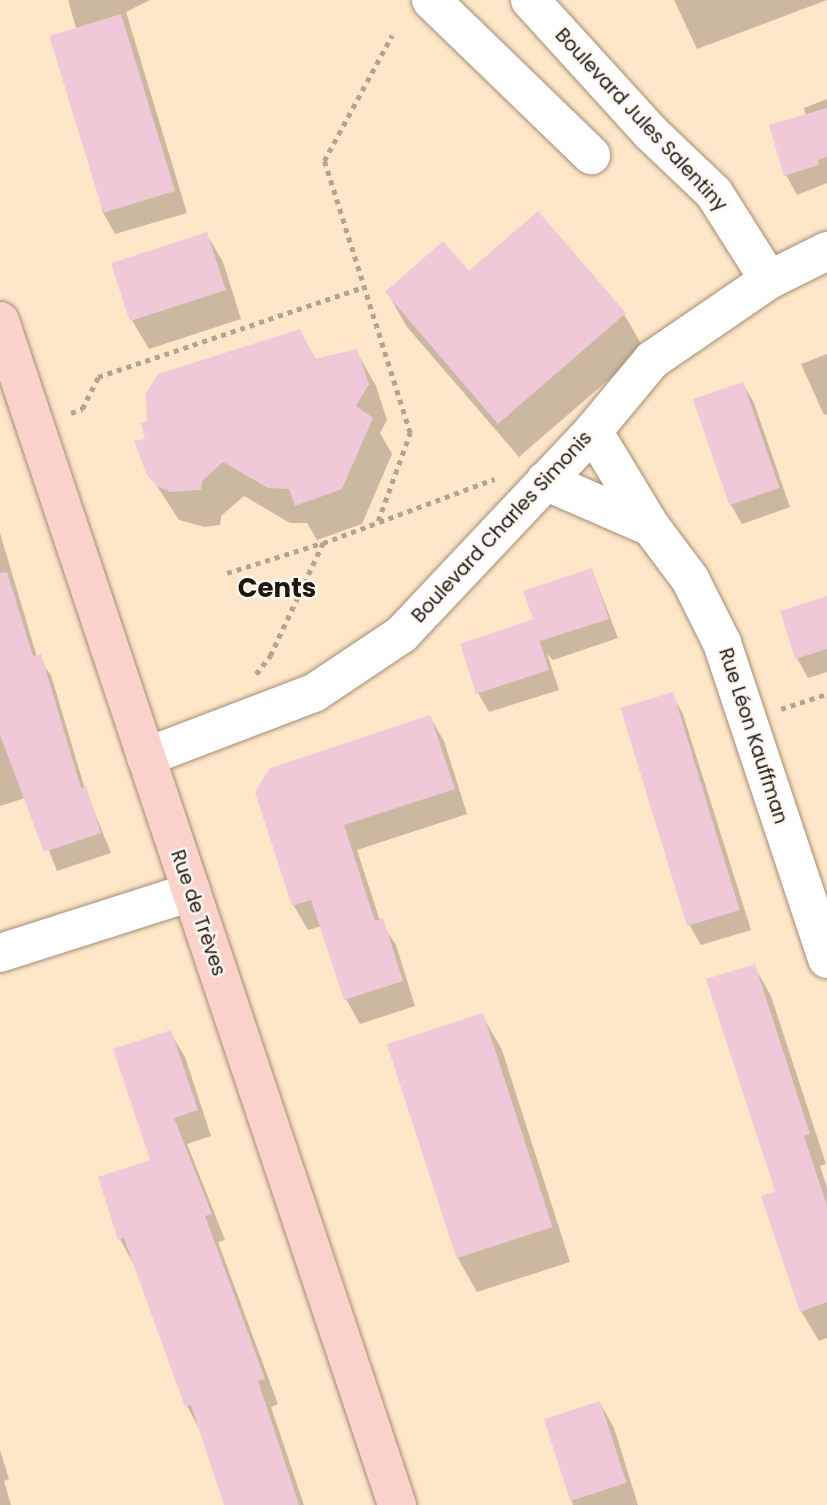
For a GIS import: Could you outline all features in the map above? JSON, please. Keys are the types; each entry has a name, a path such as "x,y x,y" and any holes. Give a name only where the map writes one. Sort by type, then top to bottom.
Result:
{"main road":[{"name":"Rue de Trèves","path":"0,321 397,1505"}],"street":[{"path":"431,0 591,155"},
{"name":"Boulevard Jules Salentiny","path":"530,0 651,133 714,193 769,280"},
{"name":"Boulevard Charles Simonis","path":"146,757 314,693 402,634 593,431 652,360 769,280 827,251"},
{"name":"Rue Léon Kauffman","path":"593,431 650,527 690,579 722,643 827,959"},
{"name":"Rue Léon Kauffman","path":"536,490 650,527"},
{"path":"0,953 191,892"}],"path":[{"path":"378,521 410,433 324,161 391,35"},
{"path":"35,425 82,410 98,377 364,288"},
{"path":"227,573 323,543 504,476 536,490"},
{"path":"270,656 323,543"},
{"path":"747,719 827,694"}],"building":[{"path":"121,14 175,191 103,213 49,36"},
{"path":"827,108 827,157 818,160 819,165 784,176 769,125"},
{"path":"538,211 626,313 498,424 385,292 443,241 469,271"},
{"path":"207,232 226,290 130,321 111,263"},
{"path":"300,329 315,359 357,349 369,384 356,406 373,418 342,489 295,506 289,489 268,488 223,462 202,481 201,490 170,492 157,486 147,475 134,441 145,439 141,423 147,421 146,393 158,374"},
{"path":"743,382 779,488 729,505 693,399"},
{"path":"592,568 609,619 540,641 535,627 549,670 476,694 460,644 533,619 523,591"},
{"path":"7,572 33,656 41,654 81,788 86,786 101,833 44,852 0,735 0,573"},
{"path":"827,596 827,649 795,659 780,611"},
{"path":"673,692 740,910 687,926 620,708"},
{"path":"430,715 455,789 344,825 375,921 383,918 403,981 344,1000 311,900 292,906 255,792 270,768"},
{"path":"755,964 810,1134 804,1136 827,1206 827,1302 800,1312 761,1196 775,1191 706,979"},
{"path":"483,1013 553,1227 456,1258 387,1044"},
{"path":"171,1030 198,1110 174,1118 212,1214 205,1216 265,1379 258,1381 299,1505 224,1505 191,1405 185,1407 124,1238 118,1240 98,1177 150,1160 113,1049"},
{"path":"600,1401 627,1483 570,1501 544,1419"}],"district":[{"name":"Cents","path":"277,589"}]}
